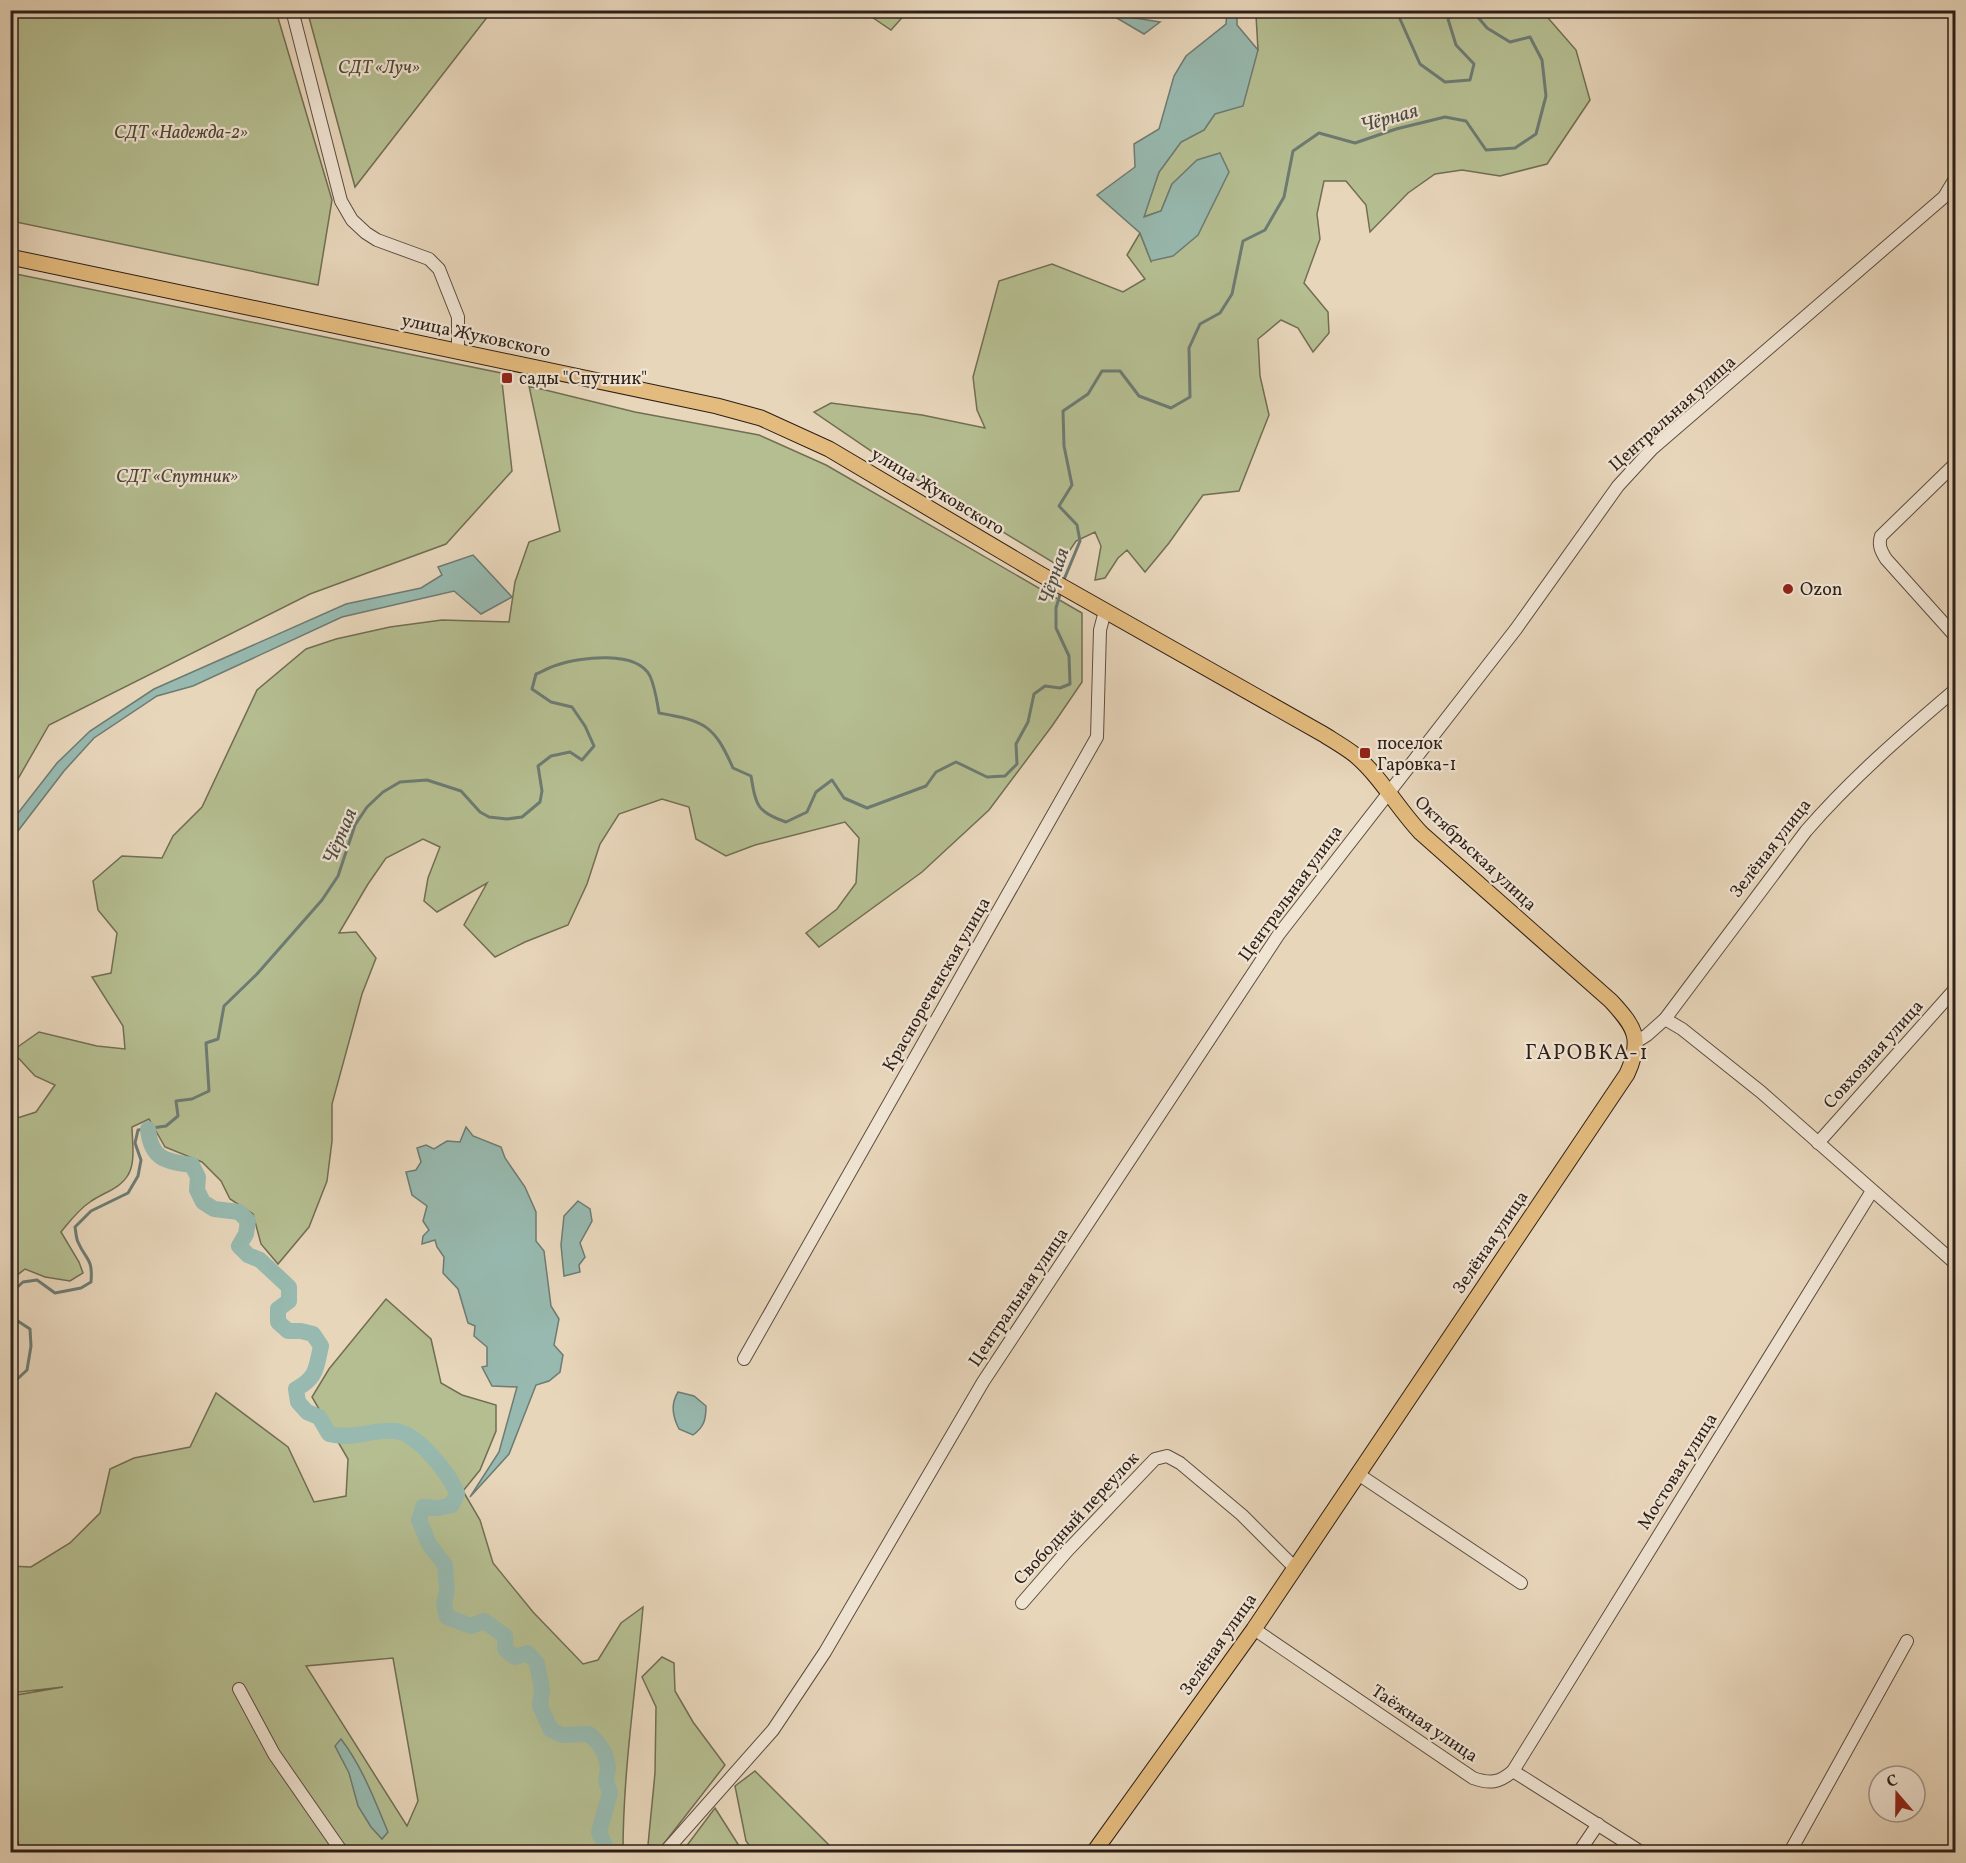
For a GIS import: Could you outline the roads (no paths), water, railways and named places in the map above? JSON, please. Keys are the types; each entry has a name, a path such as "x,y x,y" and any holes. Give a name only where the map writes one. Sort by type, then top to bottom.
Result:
{"main road":[{"name":"улица Жуковского","path":"10,257 717,406 760,418 829,449 1087,601"},
{"name":"Октябрьская улица","path":"1087,601 1323,734 1354,754 1421,833 1611,1000 1625,1016 1632,1029 1635,1042"},
{"name":"Зелёная улица","path":"1094,1852 1254,1629 1627,1074 1635,1056 1635,1042"}],"street":[{"path":"292,10 341,201 352,220 366,233 377,240 429,259 439,269 458,317 458,351"},
{"name":"Центральная улица","path":"665,1852 773,1730 825,1652 983,1382 1279,934 1516,629 1618,486 1635,466 1944,197 1956,177"},
{"path":"1956,463 1881,536 1879,541 1886,559 1956,637"},
{"name":"Краснореченская улица","path":"744,1359 1097,737 1100,630 1105,611"},
{"name":"Зелёная улица","path":"1635,1042 1647,1035 1665,1018 1830,803 1851,781 1956,689"},
{"name":"Совхозная улица","path":"1818,1143 1956,988"},
{"path":"1665,1018 1742,1077 1956,1264"},
{"name":"Мостовая улица","path":"1513,1771 1872,1191"},
{"name":"Свободный переулок","path":"1022,1603 1068,1550 1155,1459 1167,1456 1180,1463 1242,1515 1295,1568"},
{"path":"1358,1474 1521,1583"},
{"name":"Таёжная улица","path":"1254,1629 1473,1778 1494,1783 1513,1771"},
{"path":"1790,1852 1907,1641"},
{"path":"239,1689 274,1754 342,1852"},
{"path":"1513,1771 1641,1852"},
{"path":"1579,1852 1598,1824"}],"water":[{"path":"1227,11 1237,11 1237,25 1258,50 1243,106 1215,114 1204,130 1181,142 1159,172 1144,217 1161,211 1172,184 1197,160 1220,153 1229,172 1198,235 1173,256 1151,261 1140,233 1097,195 1135,167 1134,144 1159,129 1174,76 1186,56 1226,24"},
{"path":"1110,14 1160,22 1144,34"},
{"path":"473,555 512,597 481,614 454,591 342,617 193,686 157,696 94,738 64,771 11,840 11,822 57,763 90,731 154,689 346,604 421,588 442,575 438,567"},
{"path":"466,1127 473,1136 501,1147 505,1158 525,1187 536,1212 536,1241 544,1251 551,1306 559,1319 554,1345 563,1355 560,1372 549,1381 536,1385 509,1454 470,1497 499,1452 517,1387 492,1386 482,1367 487,1366 487,1347 474,1336 475,1326 468,1323 458,1289 443,1273 444,1257 435,1240 422,1244 423,1236 429,1230 423,1221 427,1206 412,1195 406,1172 416,1170 421,1162 417,1148 426,1145 434,1149 447,1141 460,1142"},
{"path":"578,1201 590,1209 592,1221 580,1243 585,1257 579,1265 580,1272 564,1276 561,1245 564,1216"},
{"path":"678,1392 694,1396 706,1406 704,1423 693,1435 679,1429 675,1420 673,1406"},
{"path":"341,1739 362,1772 388,1832 382,1839 371,1827 358,1806 349,1773 335,1746"}],"waterway":[{"name":"Чёрная","path":"1396,10 1420,64 1445,82 1470,80 1474,64 1456,45 1448,19 1458,10"},
{"name":"Чёрная","path":"1063,582 1080,541 1077,525 1059,506 1072,485 1064,446 1063,411 1088,394 1102,371 1120,371 1139,396 1171,408 1190,397 1189,348 1200,324 1220,313 1232,294 1243,241 1265,230 1284,197 1293,151 1319,133 1355,143 1396,129 1445,117 1466,121 1486,150 1515,148 1536,134 1546,96 1542,60 1530,37 1510,42 1487,28 1472,10"},
{"name":"Чёрная","path":"10,1294 23,1282 37,1280 55,1293 81,1288 91,1282 90,1263 77,1240 75,1227 91,1211 128,1193 138,1176 141,1160 135,1143 138,1130 166,1126 178,1116 176,1101 192,1099 209,1091 206,1043 218,1039 224,1006 257,974 322,900 338,876 355,825 367,807 383,792 400,782 427,780 461,791 480,812 489,817 507,819 522,817 540,802 542,791 538,766 551,756 570,752 582,760 594,746 585,726 572,707 551,702 532,689 536,674 567,662 593,658 633,662 650,676 659,713 687,719 706,727 720,742 733,768 751,776 754,794 760,807 769,815 786,822 807,812 816,792 832,780 844,798 867,808 926,786 936,772 956,762 987,777 1005,776 1017,764 1016,744 1028,722 1034,694 1045,686 1060,688 1070,684 1069,656 1056,628 1056,608 1061,591"},
{"path":"148,1129 152,1147 156,1153 167,1160 192,1165 198,1177 197,1190 203,1202 214,1209 239,1212 248,1221 246,1234 239,1246 248,1255 260,1260 289,1287 289,1301 278,1309 278,1322 288,1331 313,1334 321,1346 312,1376 296,1389 298,1402 307,1412 319,1417 329,1434 346,1436 387,1431 404,1433 422,1446 447,1475 457,1493 452,1505 438,1508 423,1507 419,1520 429,1544 445,1565 447,1591 444,1604 447,1617 471,1626 484,1621 505,1636 505,1649 515,1657 528,1653 537,1663 542,1690 540,1706 551,1730 562,1735 589,1734 598,1743 605,1754 608,1767 606,1781 610,1793 599,1832 608,1852"},
{"name":"Чёрная","path":"10,1316 30,1329 31,1346 27,1370 10,1386"}],"place":[{"name":"сады \"Спутник\"","path":"507,378"},
{"name":"Ozon","path":"1788,589"},
{"name":"поселок Гаровка-1","path":"1365,753"}],"district":[{"name":"ГАРОВКА-1","path":"1587,1052"}],"park label":[{"name":"СДТ «Луч»","path":"379,67"},
{"name":"СДТ «Надежда-2»","path":"181,132"},
{"name":"СДТ «Спутник»","path":"177,476"}]}
